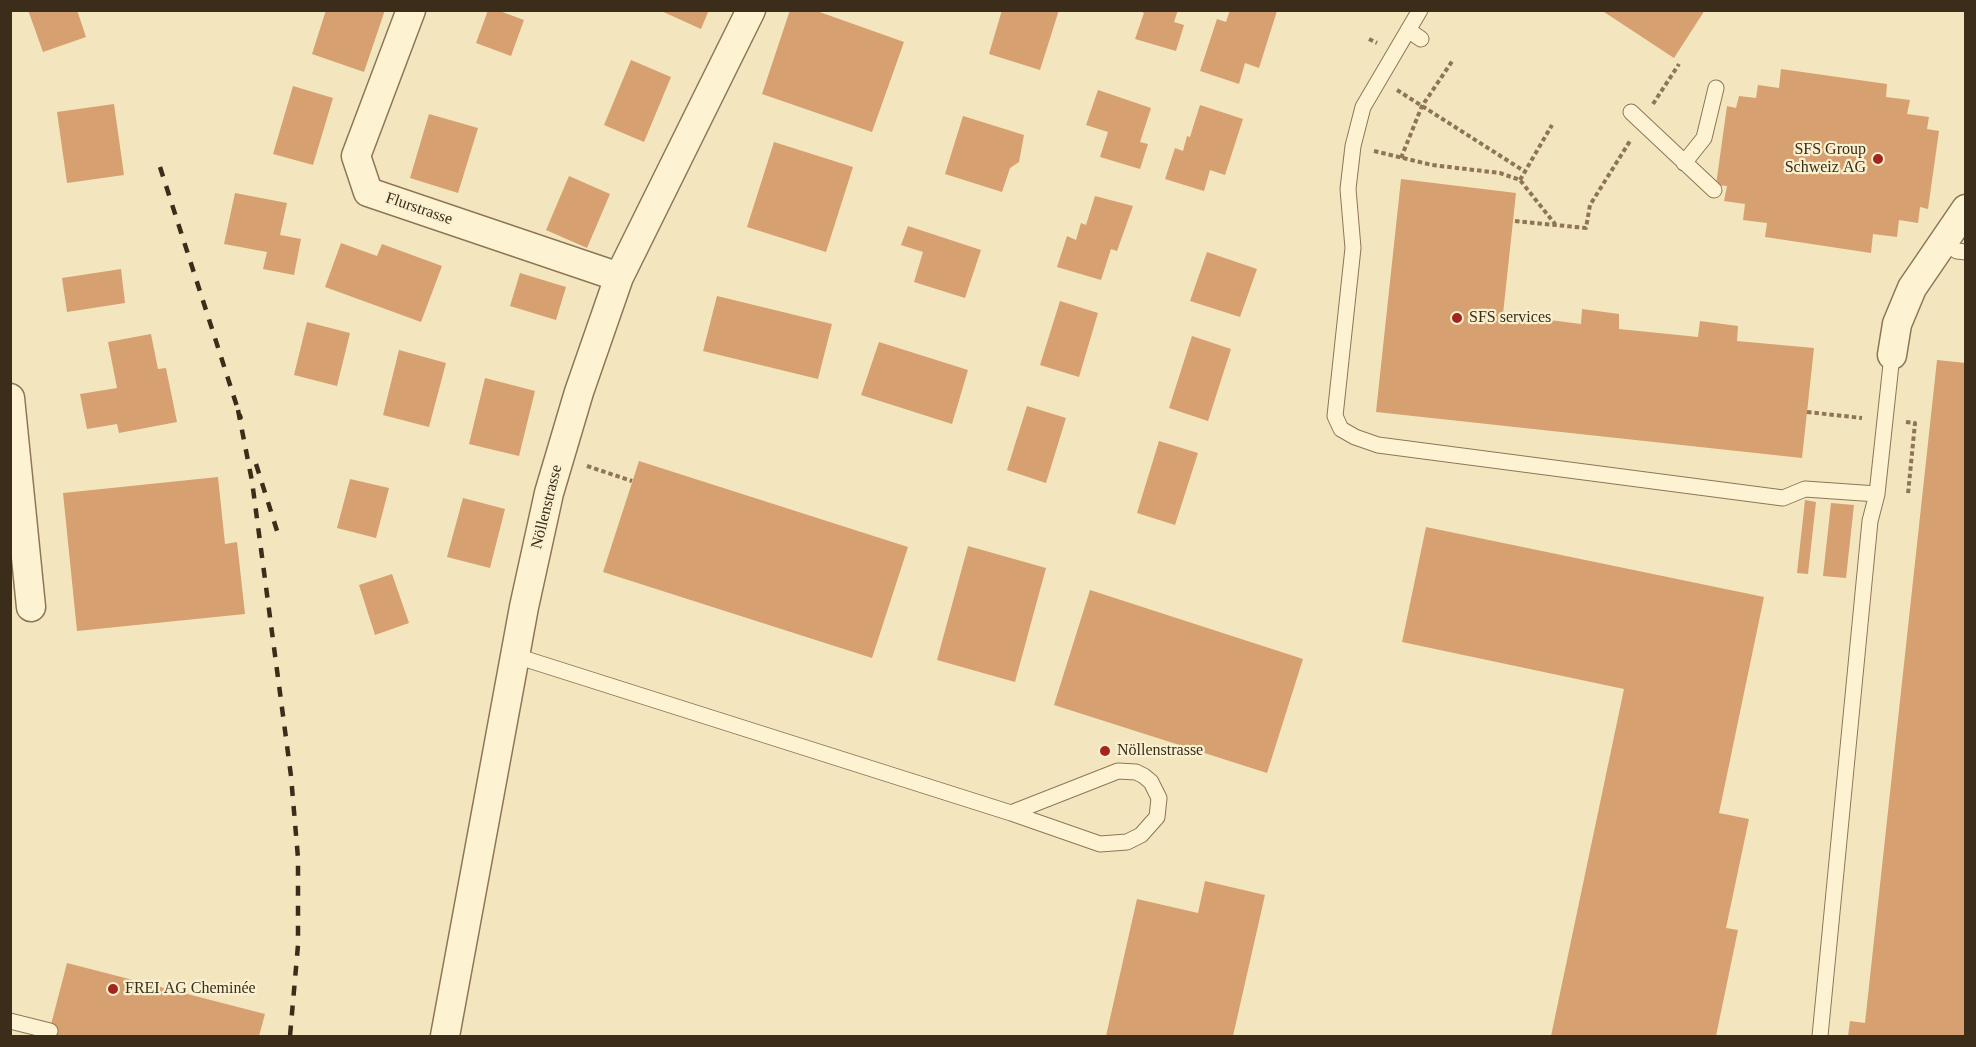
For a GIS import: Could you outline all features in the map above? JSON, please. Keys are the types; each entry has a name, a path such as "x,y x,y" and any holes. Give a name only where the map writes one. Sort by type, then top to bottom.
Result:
{"street":[{"name":"Flurstrasse","path":"411,10 356,156 368,192 619,277"},
{"name":"Nöllenstrasse","path":"445,1036 524,607 552,484 579,392 619,277 751,10"},
{"path":"1892,355 1897,324 1912,288 1955,247 1965,209"},
{"path":"10,398 31,607"}],"lane":[{"path":"1420,10 1363,107 1353,146 1348,189 1353,248 1335,416 1341,429 1378,445 1783,498 1805,489 1877,494"},
{"path":"1408,30 1421,39"},
{"path":"1684,163 1704,138 1716,88"},
{"path":"1636,117 1714,190"},
{"path":"1820,1036 1870,521 1877,494 1892,355"},
{"path":"516,656 1011,813 1087,841 1113,845 1141,835 1152,825 1159,807 1159,798 1151,782 1144,776 1136,772 1118,771 1011,813"},
{"path":"10,1021 50,1031"}],"path":[{"path":"1401,158 1422,106 1453,60"},
{"path":"1515,221 1586,228 1590,204 1636,117 1679,64"},
{"path":"1379,78 1524,171"},
{"path":"1520,180 1552,125"},
{"path":"1353,146 1432,165 1500,173 1520,180 1555,225"},
{"path":"584,466 633,481"}],"building":[{"path":"28,10 77,10 86,37 43,52"},
{"path":"326,10 385,10 364,72 312,54"},
{"path":"488,10 497,10 524,20 511,56 476,43"},
{"path":"659,10 709,10 701,29"},
{"path":"790,10 814,10 904,42 872,132 762,94"},
{"path":"1002,10 1059,10 1040,70 989,54"},
{"path":"1138,10 1178,10 1174,22 1184,25 1176,51 1135,39 1144,13"},
{"path":"1230,10 1277,11 1259,68 1245,63 1239,84 1200,71 1217,19 1226,22"},
{"path":"1601,10 1705,10 1674,58"},
{"path":"631,60 671,77 644,142 604,125"},
{"path":"1781,69 1887,84 1886,97 1910,100 1907,114 1929,117 1927,129 1939,131 1928,209 1920,207 1918,223 1899,220 1897,237 1873,234 1871,253 1765,237 1767,223 1743,220 1745,204 1724,201 1727,186 1716,185 1727,106 1736,108 1739,96 1756,98 1758,85 1779,88"},
{"path":"293,86 333,98 313,165 273,154"},
{"path":"1098,90 1151,108 1140,142 1148,144 1140,169 1100,157 1108,132 1086,125"},
{"path":"114,104 124,175 67,183 57,112"},
{"path":"1200,105 1243,119 1225,175 1210,170 1204,191 1165,179 1175,148 1183,151 1187,136 1190,137"},
{"path":"429,114 478,128 458,193 410,178"},
{"path":"963,116 1024,135 1019,162 1010,168 1002,192 945,174"},
{"path":"774,142 853,167 826,252 747,227"},
{"path":"569,176 610,194 587,248 546,230"},
{"name":"SFS services","path":"1401,179 1516,193 1503,314 1581,324 1582,309 1619,314 1619,329 1698,337 1700,321 1738,326 1737,341 1814,348 1802,458 1376,412"},
{"path":"235,193 287,203 280,235 301,239 294,275 263,269 267,252 224,244"},
{"path":"1095,196 1133,206 1117,251 1111,249 1101,280 1057,267 1067,236 1076,240 1081,223 1086,225"},
{"path":"908,226 981,250 965,298 914,282 923,252 901,245"},
{"path":"341,243 377,256 382,244 442,266 421,322 325,287"},
{"path":"1207,252 1257,269 1240,317 1190,301"},
{"path":"121,269 125,303 67,312 62,278"},
{"path":"520,273 566,287 556,320 510,306"},
{"path":"717,296 832,324 818,379 703,351"},
{"path":"1060,301 1098,313 1079,377 1040,365"},
{"path":"307,322 350,333 337,386 294,375"},
{"path":"151,334 158,369 166,368 177,422 119,433 117,424 87,429 80,394 117,388 108,342"},
{"path":"1192,336 1231,349 1208,421 1169,408"},
{"path":"879,342 968,370 952,424 861,395"},
{"path":"399,350 446,363 429,427 383,415"},
{"path":"1937,360 1966,363 1966,1036 1848,1036 1850,1021 1865,1023"},
{"path":"485,378 535,391 519,456 469,444"},
{"path":"1027,406 1066,418 1046,483 1007,470"},
{"path":"1159,441 1198,453 1175,525 1137,513"},
{"path":"639,461 908,547 872,658 603,572"},
{"path":"218,477 225,544 237,542 245,614 77,631 63,493"},
{"path":"350,479 389,488 376,538 337,528"},
{"path":"463,498 505,509 490,568 447,557"},
{"path":"1805,500 1816,502 1808,574 1797,573"},
{"path":"1831,503 1854,505 1846,578 1823,576"},
{"path":"1426,527 1764,597 1719,813 1749,819 1726,928 1738,930 1716,1036 1551,1036 1624,689 1402,642"},
{"path":"968,546 1046,568 1015,682 937,660"},
{"path":"392,574 409,623 375,635 359,585"},
{"path":"1090,590 1303,659 1267,773 1054,705"},
{"path":"1205,881 1265,895 1233,1036 1106,1036 1137,899 1198,913"},
{"name":"FREI AG Cheminée","path":"67,963 265,1014 259,1036 48,1036"}],"railway":[{"path":"160,167 241,419"},
{"path":"238,410 252,481 291,776 298,858 298,945 290,1036"},
{"path":"256,464 278,534"}],"place":[{"name":"SFS Group Schweiz AG","path":"1878,159"},
{"name":"SFS services","path":"1457,318"},
{"name":"Nöllenstrasse","path":"1105,751"},
{"name":"FREI AG Cheminée","path":"113,989"}]}
